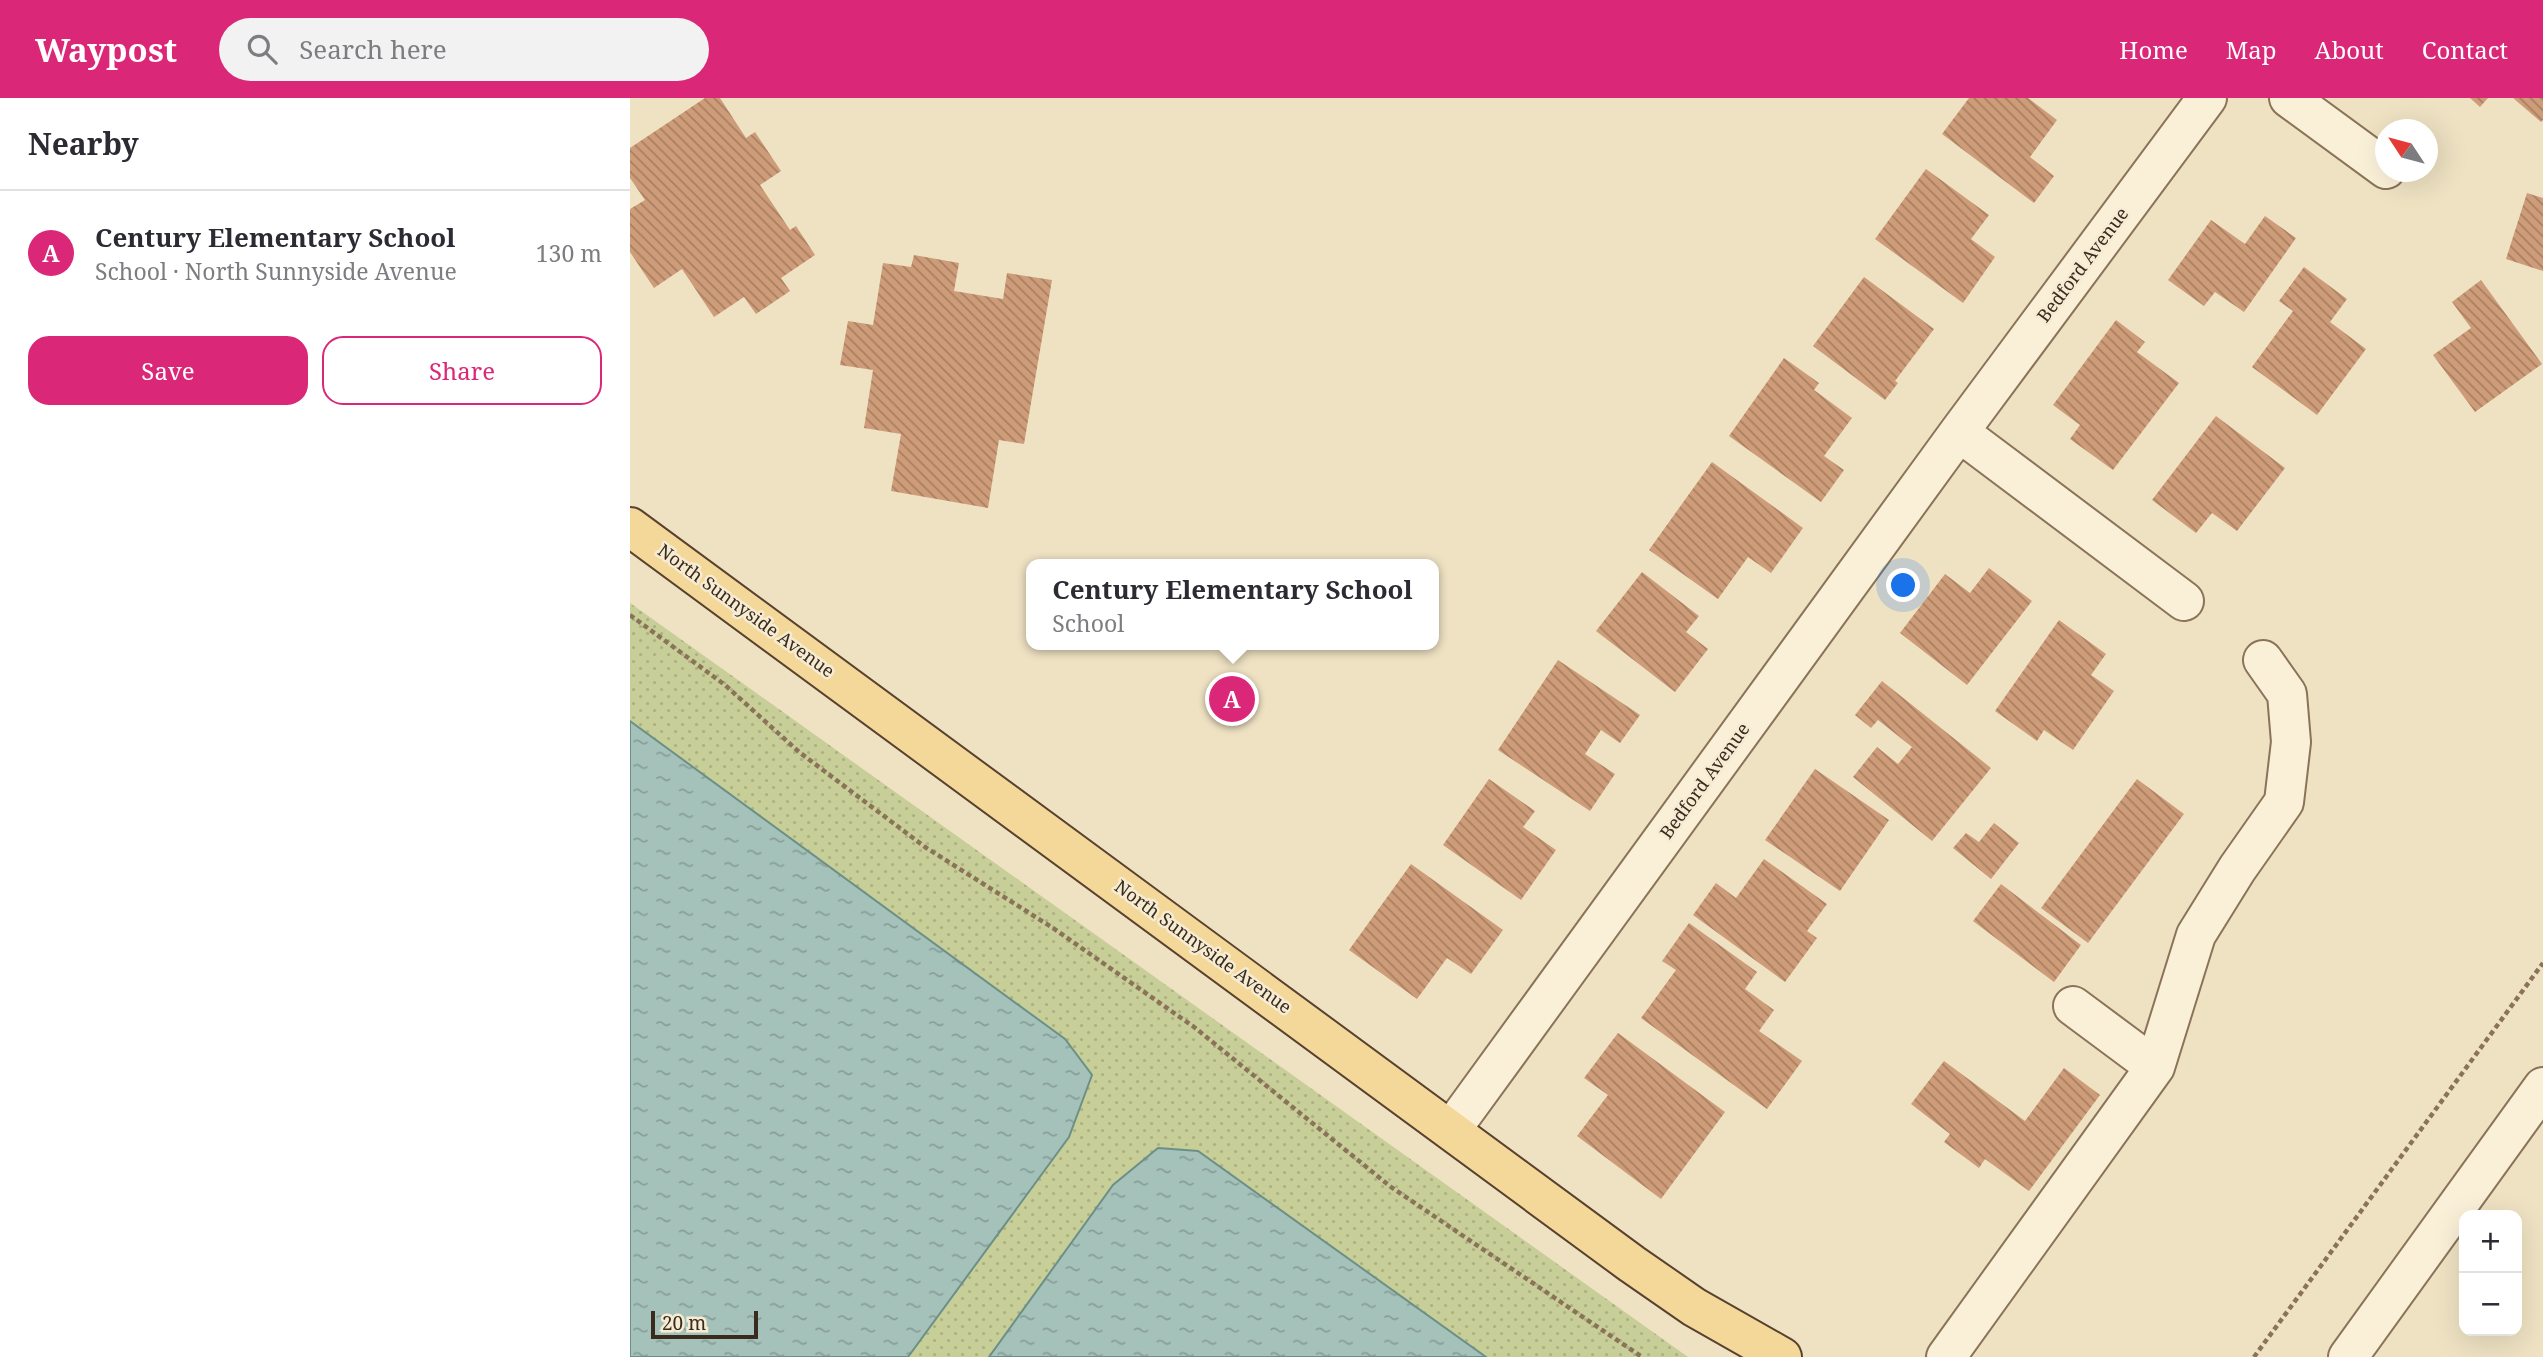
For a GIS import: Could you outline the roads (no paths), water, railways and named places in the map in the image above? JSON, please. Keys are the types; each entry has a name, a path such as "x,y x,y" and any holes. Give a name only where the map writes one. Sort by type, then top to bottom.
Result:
{"main road":[{"name":"North Sunnyside Avenue","path":"630,527 1694,1307 1782,1357"}],"street":[{"name":"Bedford Avenue","path":"1451,1130 1959,432 2207,98"},
{"path":"2289,98 2375,162"},
{"path":"1959,432 2184,601"},
{"path":"1947,1357 2154,1067 2196,935 2237,869 2284,802 2291,742 2287,694 2263,660"},
{"path":"2073,1006 2154,1067"},
{"path":"2348,1357 2543,1087"}],"water":[{"path":"630,721 1065,1039 1092,1075 1069,1137 908,1357 630,1357"},
{"path":"1158,1148 1198,1151 1486,1357 989,1357 1113,1185"}],"place":[{"name":"Century Elementary School","path":"1232,699"}]}
